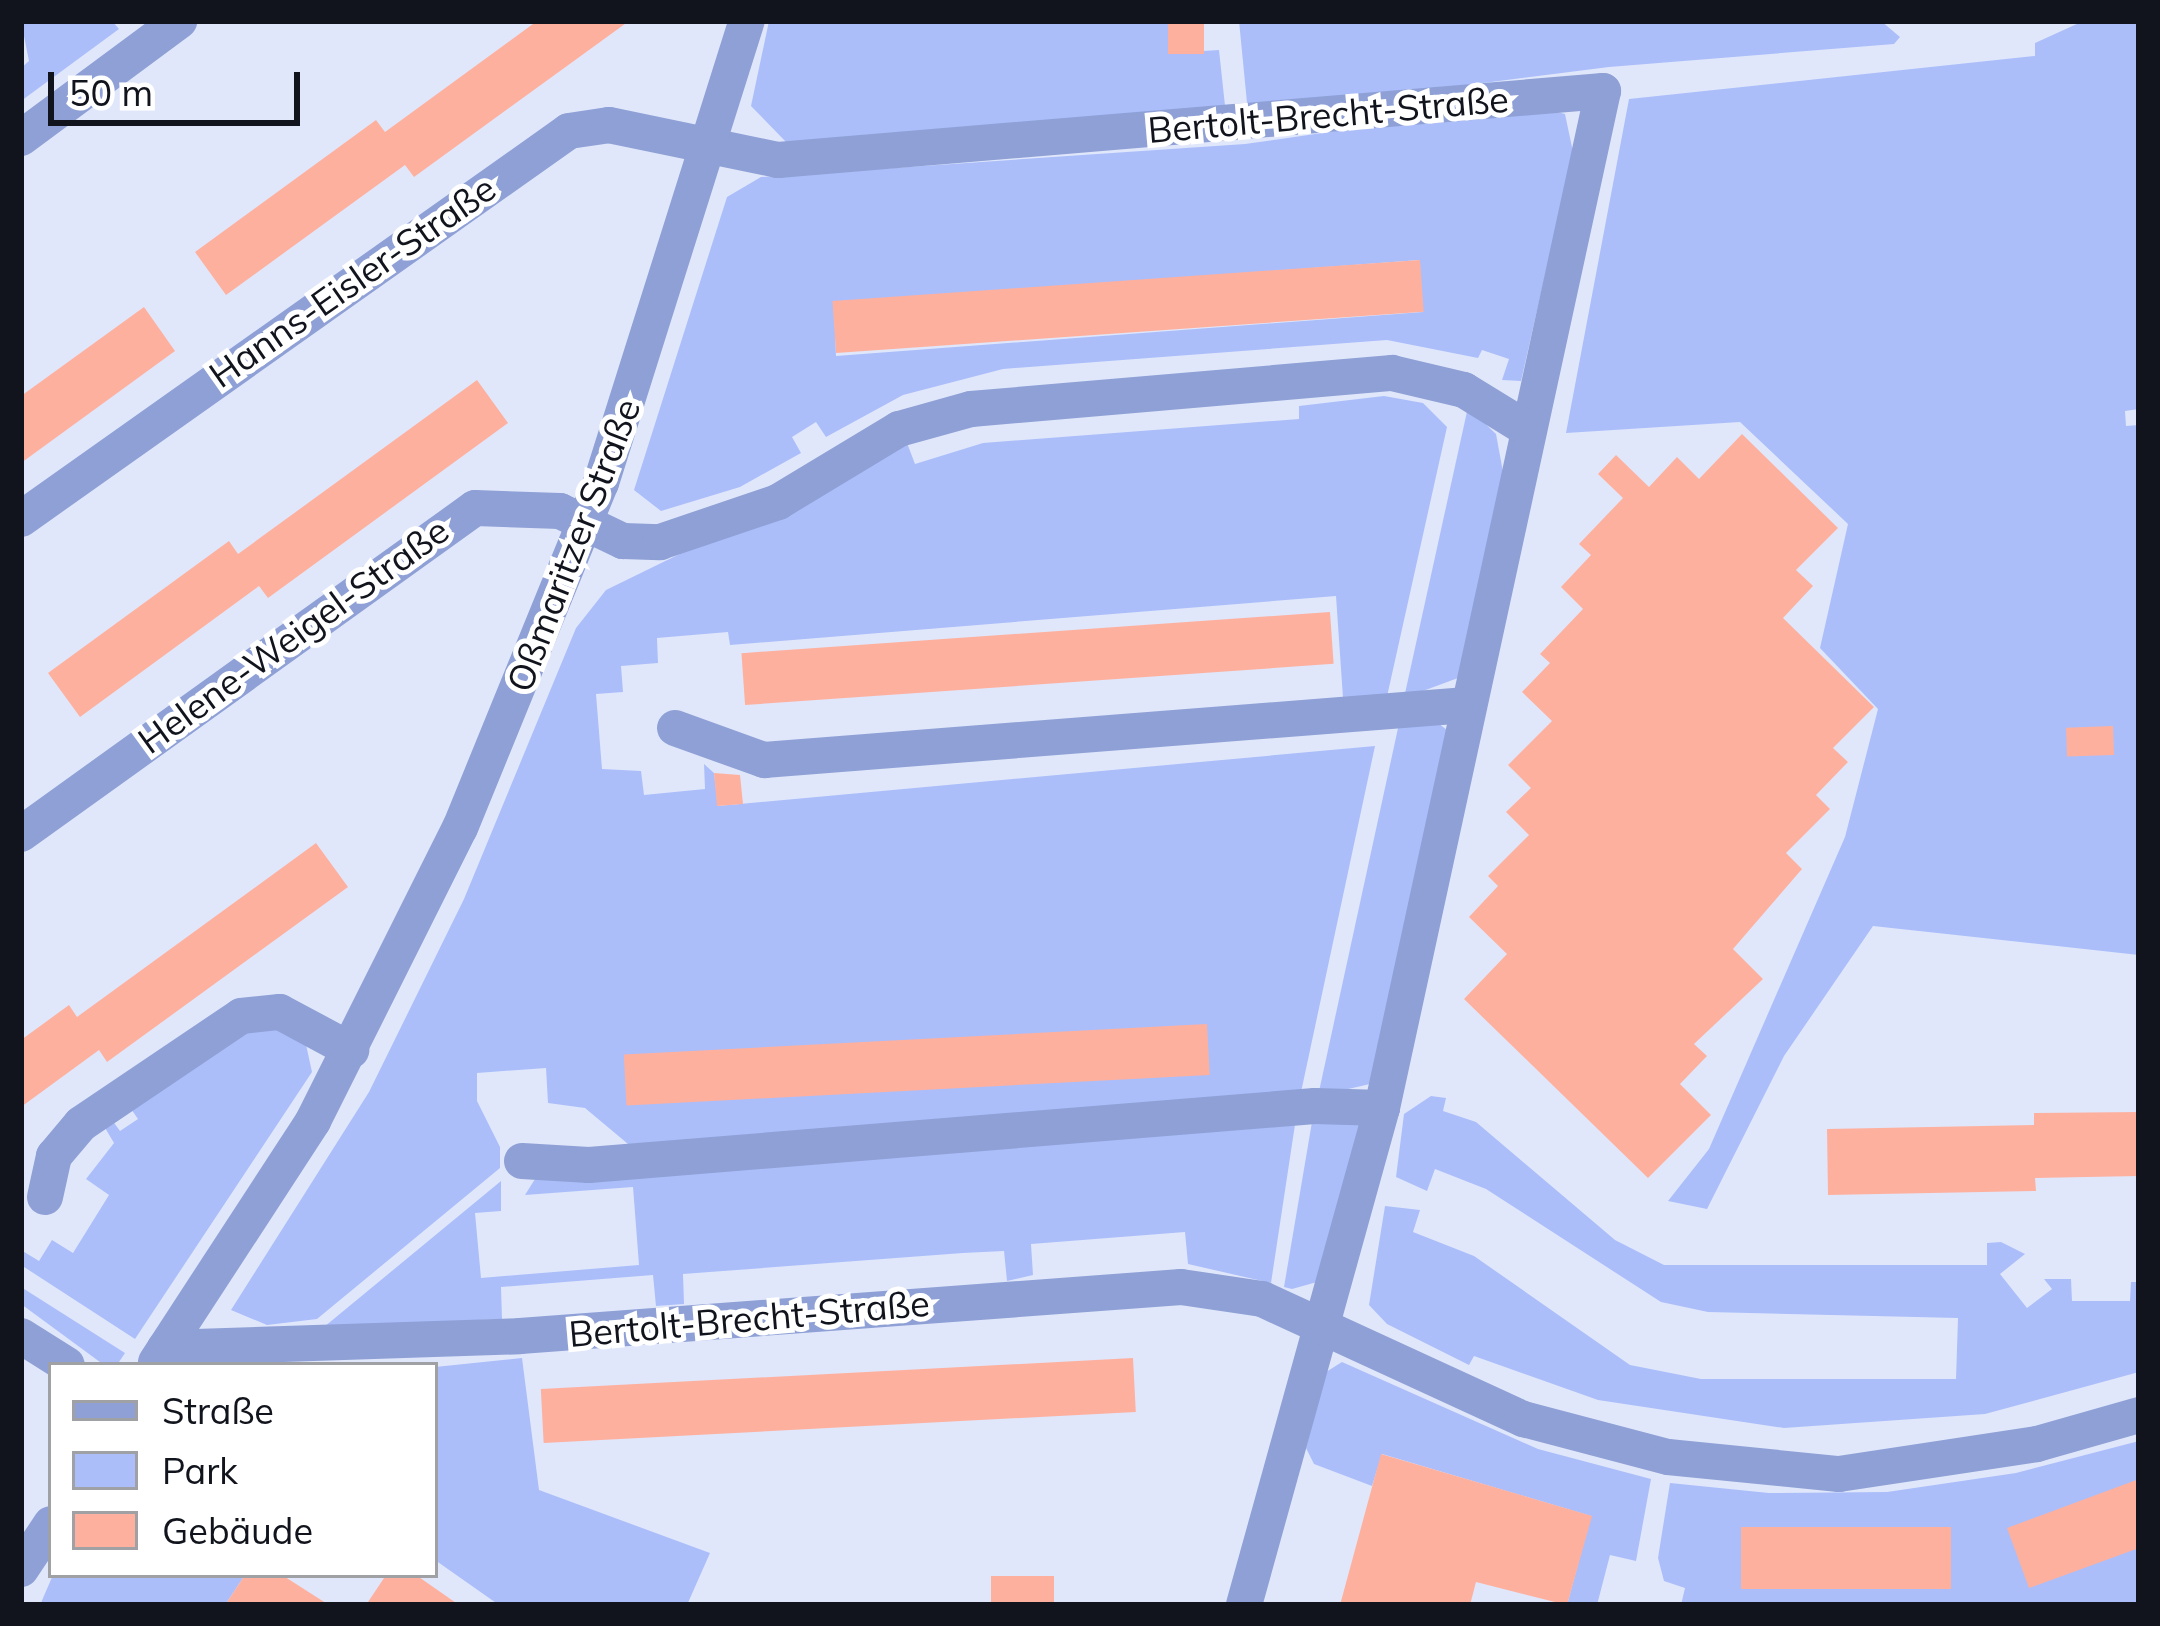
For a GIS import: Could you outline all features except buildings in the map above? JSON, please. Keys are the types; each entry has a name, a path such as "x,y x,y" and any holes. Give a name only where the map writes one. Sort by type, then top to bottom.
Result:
{"street":[{"path":"21,138 179,21"},
{"name":"Oßmaritzer Straße","path":"160,1357 351,1050 460,829 586,524 747,21"},
{"name":"Bertolt-Brecht-Straße","path":"710,146 778,160 1603,91 1382,1108 1326,1324 1244,1605"},
{"name":"Hanns-Eisler-Straße","path":"21,519 569,131 609,125 710,146"},
{"path":"586,524 622,541 660,542 778,502 898,429 971,409 1392,374 1464,390 1529,430"},
{"name":"Helene-Weigel-Straße","path":"21,834 458,515 513,503 586,524"},
{"path":"675,728 764,760 1467,705"},
{"path":"45,1197 54,1156 82,1124 241,1016 280,1012 351,1050"},
{"path":"522,1161 589,1165 1316,1106 1382,1108"},
{"name":"Bertolt-Brecht-Straße","path":"160,1357 520,1336 1124,1288 1262,1299 1326,1324"},
{"path":"1326,1324 1523,1418 1668,1457 1752,1467 1839,1474 2037,1444 2139,1415"},
{"path":"21,1336 62,1362"},
{"path":"21,1569 48,1528"}],"green space":[{"path":"21,21 112,21 119,29 21,101 21,68 29,61"},
{"path":"769,21 1168,21 1171,53 1219,50 1226,115 787,143 751,106"},
{"path":"1239,21 1881,21 1900,37 1894,44 1609,67 1248,113"},
{"path":"2139,21 2139,409 2125,411 2126,426 2139,425 2139,955 1873,926 1784,1056 1707,1209 1668,1201 1709,1149 1845,837 1878,709 1820,648 1848,524 1740,422 1566,433 1629,99 2035,56 2035,43 2079,23"},
{"path":"1525,104 1565,114 1573,152 1521,381 1502,380 1509,359 1482,350 1478,358 1387,340 1003,369 903,395 826,437 816,422 792,437 801,453 740,487 661,511 634,490 727,197 761,177 1245,144","holes":["1419,260 1423,312 836,356 834,304"]},
{"path":"1384,396 1423,403 1447,427 1386,701 1343,698 1336,596 730,645 728,632 657,638 658,663 621,666 623,692 596,694 602,769 641,771 644,795 705,789 704,764 714,773 718,806 1375,746 1300,1097 634,1149 585,1108 548,1103 546,1068 477,1073 477,1101 500,1147 500,1168 317,1319 267,1325 231,1310 369,1092 464,899 576,628 606,590 907,443 915,464 983,443 1299,419 1299,406"},
{"path":"1468,407 1496,434 1503,472 1458,678 1404,698"},
{"path":"1400,719 1434,720 1447,730 1370,1084 1318,1096"},
{"path":"269,1022 305,1040 312,1072 135,1339 21,1265 21,1250 39,1261 52,1240 73,1253 109,1195 86,1179 114,1143 101,1121 109,1116 120,1131 138,1119 127,1103 198,1050"},
{"path":"1431,1096 1446,1098 1443,1111 1476,1122 1615,1240 1664,1265 1987,1265 1987,1243 2001,1242 2025,1254 2000,1274 2027,1308 2052,1289 2044,1279 2071,1279 2072,1301 2130,1301 2131,1282 2139,1282 2139,1372 1985,1414 1784,1428 1598,1400 1474,1356 1469,1365 1387,1324 1369,1305 1385,1206 1420,1210 1413,1232 1474,1256 1630,1365 1701,1379 1956,1379 1958,1318 1708,1312 1661,1302 1486,1189 1435,1169 1427,1191 1396,1177 1404,1114"},
{"path":"1313,1116 1350,1116 1361,1126 1317,1282 1292,1289 1284,1287"},
{"path":"1296,1118 1271,1283 1188,1264 1185,1232 1031,1244 1033,1275 1007,1281 1004,1251 963,1253 683,1274 684,1304 656,1306 653,1275 501,1287 502,1319 324,1327 501,1181 501,1211 475,1213 481,1278 639,1265 633,1187 525,1195 535,1179"},
{"path":"21,1287 125,1353 119,1362 100,1362 21,1304"},
{"path":"522,1358 539,1490 710,1553 687,1605 499,1605 438,1562 438,1367"},
{"path":"1342,1362 1538,1449 1651,1479 1636,1561 1610,1555 1597,1605 1567,1605 1591,1516 1382,1454 1372,1486 1314,1464 1306,1448 1326,1372"},
{"path":"2139,1441 2139,1605 1681,1605 1685,1588 1664,1581 1658,1558 1670,1483 1769,1493 1887,1492 2016,1473"},
{"path":"52,1578 243,1578 225,1605 40,1605"}]}
